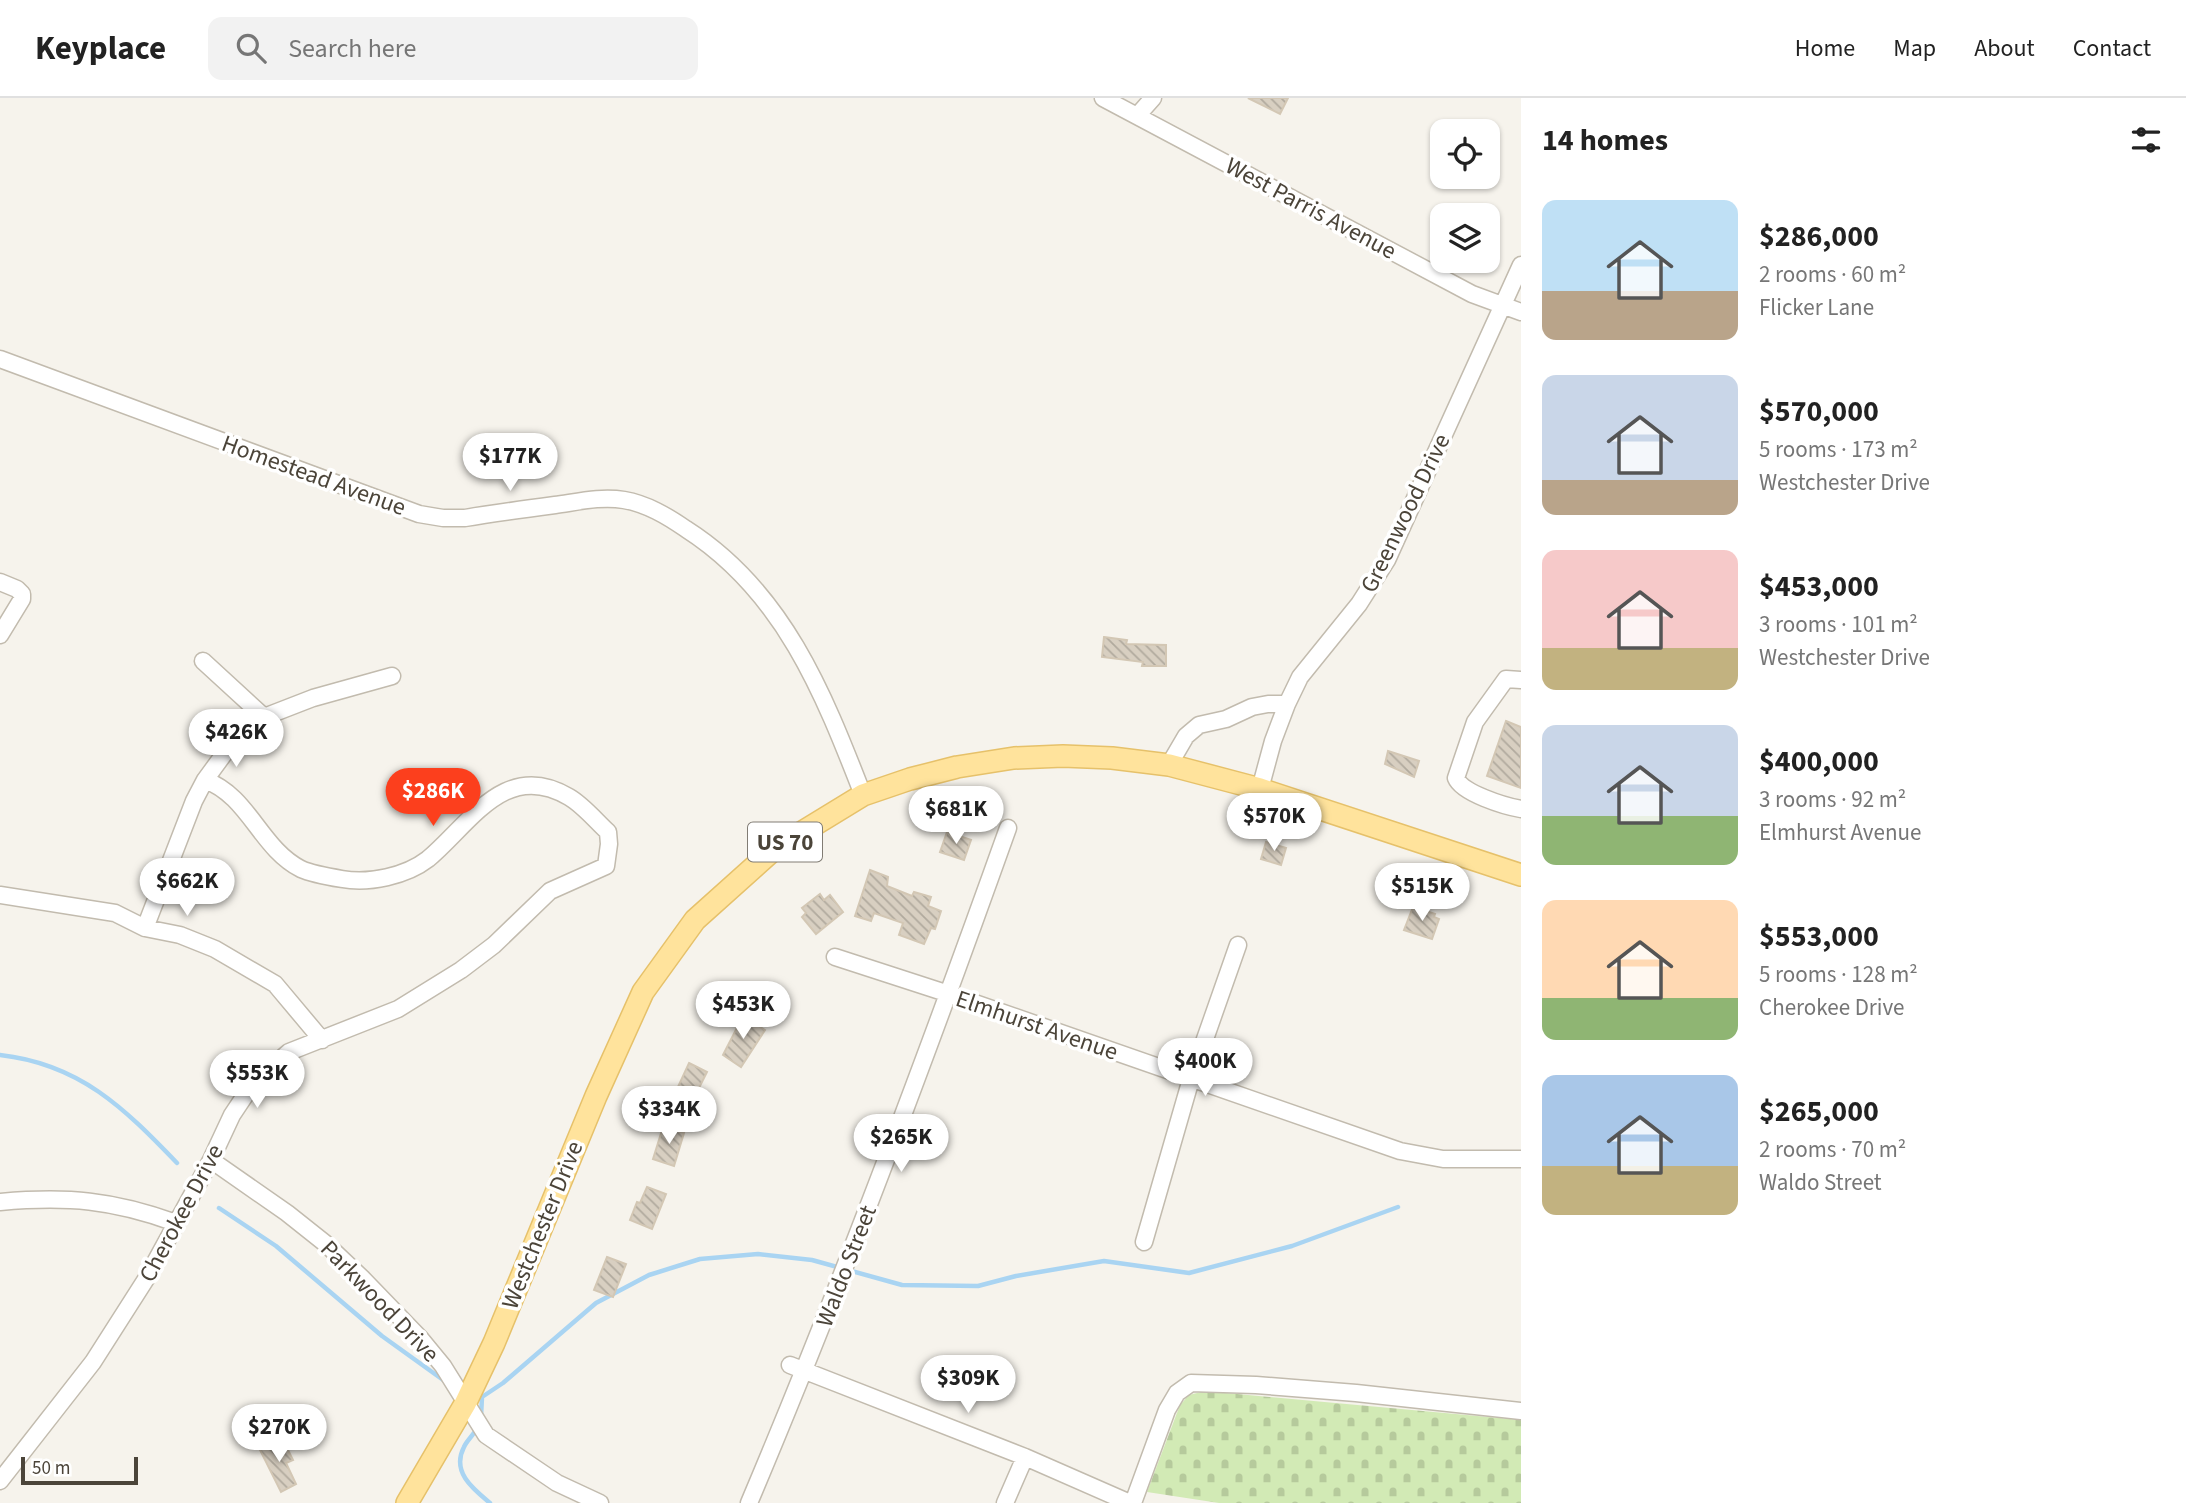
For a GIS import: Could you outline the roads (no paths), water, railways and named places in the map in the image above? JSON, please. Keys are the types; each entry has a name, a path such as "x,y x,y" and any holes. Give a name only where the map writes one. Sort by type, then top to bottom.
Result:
{"main road":[{"name":"Westchester Drive","path":"407,1503 465,1404 494,1343 596,1096 643,992 695,920 773,850 863,795 957,767 1014,758 1112,758 1169,765 1260,789 1521,875"}],"street":[{"name":"West Parris Avenue","path":"1103,98 1472,294 1521,312"},
{"path":"1137,116 1153,98"},
{"name":"Greenwood Drive","path":"1260,789 1273,741 1300,677 1359,604 1387,560 1521,265"},
{"name":"Homestead Avenue","path":"0,359 419,514 465,518 600,498 623,500 651,509 695,535 720,554 743,575 783,623 812,674 863,795"},
{"path":"0,582 17,589 22,594 22,599 0,635"},
{"path":"203,661 264,717"},
{"path":"145,928 194,801 224,754 249,726 264,717 313,698 392,676"},
{"path":"1521,680 1506,679 1475,722 1456,778 1459,785 1467,790 1521,809"},
{"path":"1169,765 1186,736 1199,725 1226,719 1252,707 1287,704"},
{"name":"Cherokee Drive","path":"0,1481 93,1362 146,1279 211,1160 232,1115 248,1091 289,1052 398,1009 461,970 494,945 550,891 606,866 608,832 571,798 538,786 518,786 491,798 475,810 464,825 428,859 411,869 366,881 342,879 302,870 281,855 240,805 220,786 205,780"},
{"name":"Waldo Street","path":"749,1503 797,1368 949,994 1008,828"},
{"path":"0,895 116,913 145,928 180,935 215,949 275,984 322,1040"},
{"path":"1144,1242 1191,1079 1238,945"},
{"name":"Elmhurst Avenue","path":"835,957 1421,1156 1443,1159 1521,1158"},
{"name":"Parkwood Drive","path":"211,1160 287,1213 326,1244 363,1279 421,1338 443,1366 486,1435 558,1483 599,1503"},
{"path":"0,1202 39,1198 82,1199 145,1212 176,1223"},
{"path":"797,1368 1025,1457 1131,1503 1167,1410 1177,1393 1191,1383 1356,1393 1521,1411"},
{"path":"1006,1503 1025,1457"}],"waterway":[{"path":"0,1055 54,1068 99,1092 138,1124 177,1163"},
{"path":"482,1397 503,1383 596,1303 649,1275 700,1259 758,1254 812,1260 902,1285 978,1286 1016,1276 1104,1261 1189,1273 1292,1246 1398,1207"},
{"path":"219,1208 276,1246 382,1336 446,1382"},
{"path":"481,1417 482,1397"},
{"path":"477,1428 464,1447 460,1464 466,1479 490,1503"}]}
